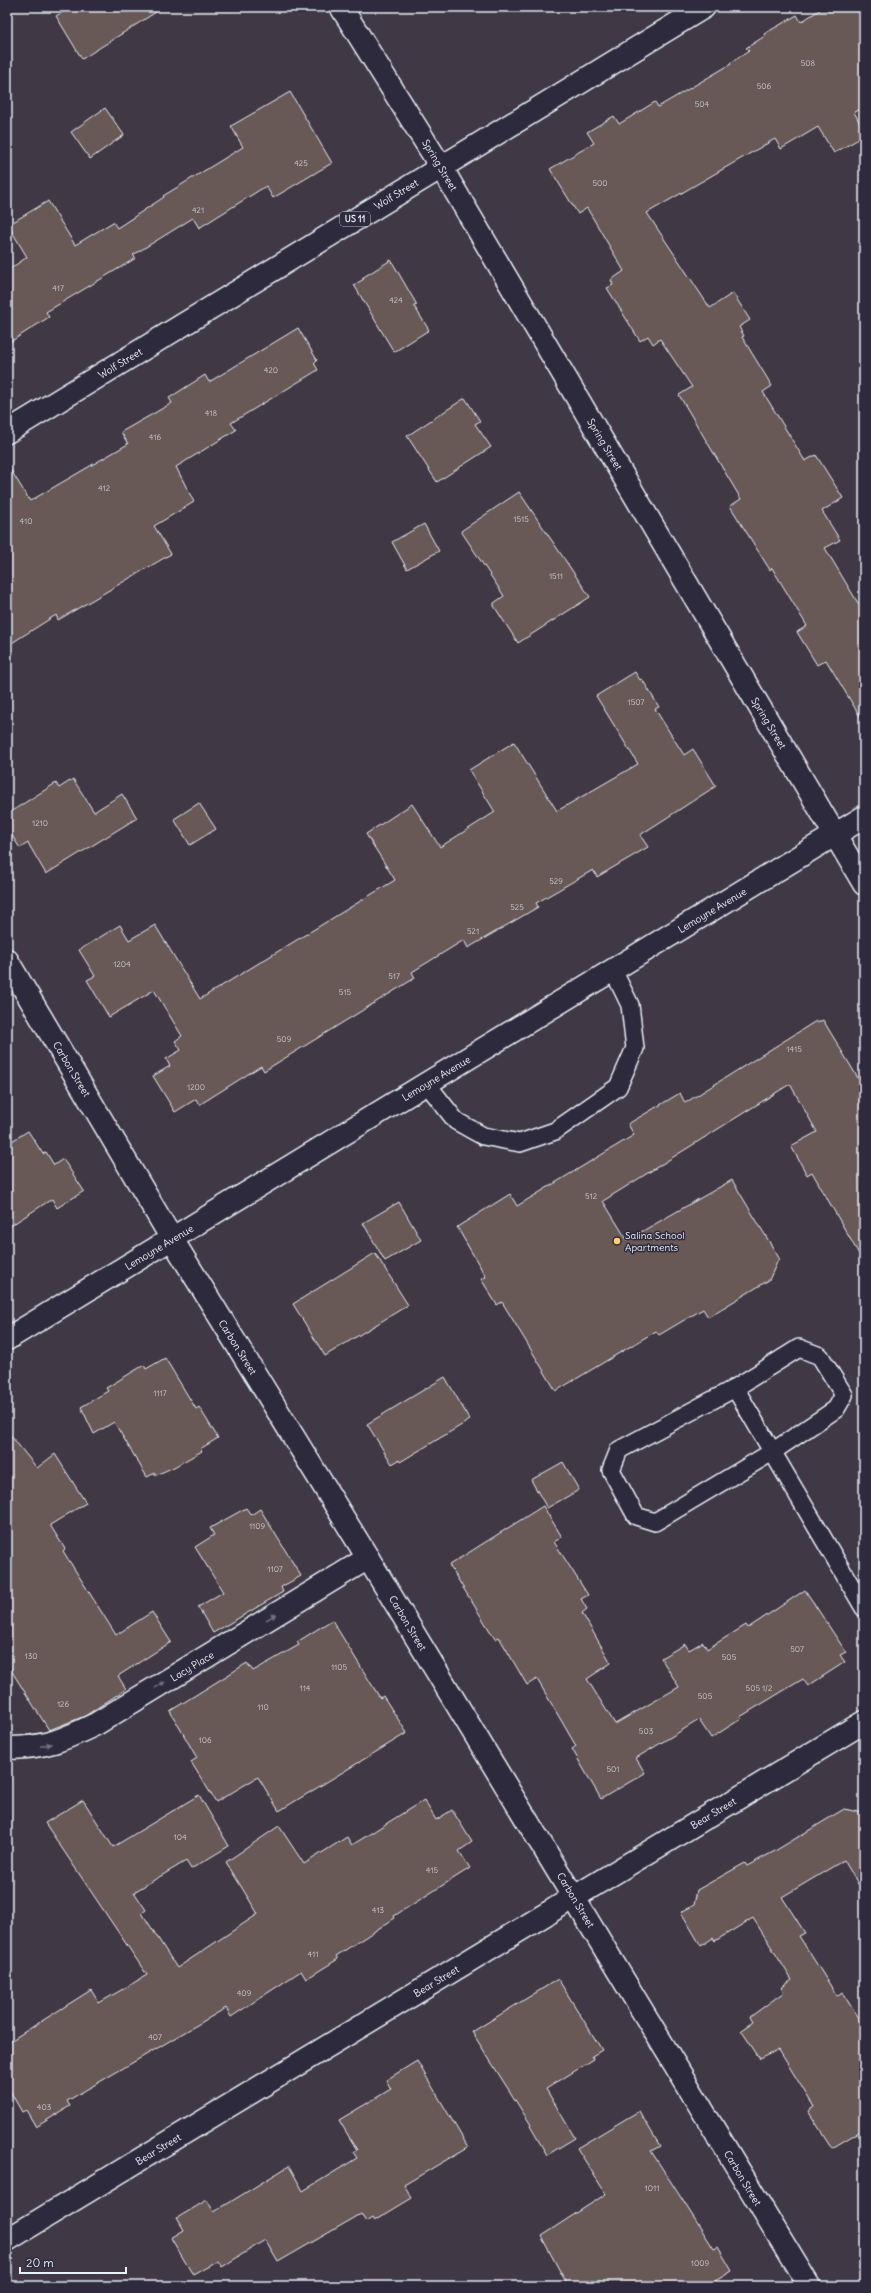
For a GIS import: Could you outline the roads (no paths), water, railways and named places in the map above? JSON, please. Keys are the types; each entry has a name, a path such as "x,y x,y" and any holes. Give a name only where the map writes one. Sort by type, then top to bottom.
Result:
{"street":[{"name":"Spring Street","path":"341,7 442,167 864,884"},
{"name":"Wolf Street","path":"7,432 704,7"},
{"name":"Lemoyne Avenue","path":"7,1339 864,817"},
{"name":"Carbon Street","path":"7,960 172,1239 368,1558 809,2286"},
{"name":"Lacy Place","path":"7,1748 31,1748 60,1742 96,1724 368,1558"},
{"name":"Bear Street","path":"7,2240 864,1722"}],"lane":[{"path":"426,1084 456,1121 483,1136 520,1144 556,1132 618,1087 635,1048 630,1005 614,970"},
{"path":"799,1348 820,1356 844,1395 836,1409 772,1452 655,1522 636,1516 611,1470 619,1450 735,1388 799,1348"},
{"path":"735,1388 864,1608"}],"place":[{"name":"Salina School Apartments","path":"617,1241"}]}
